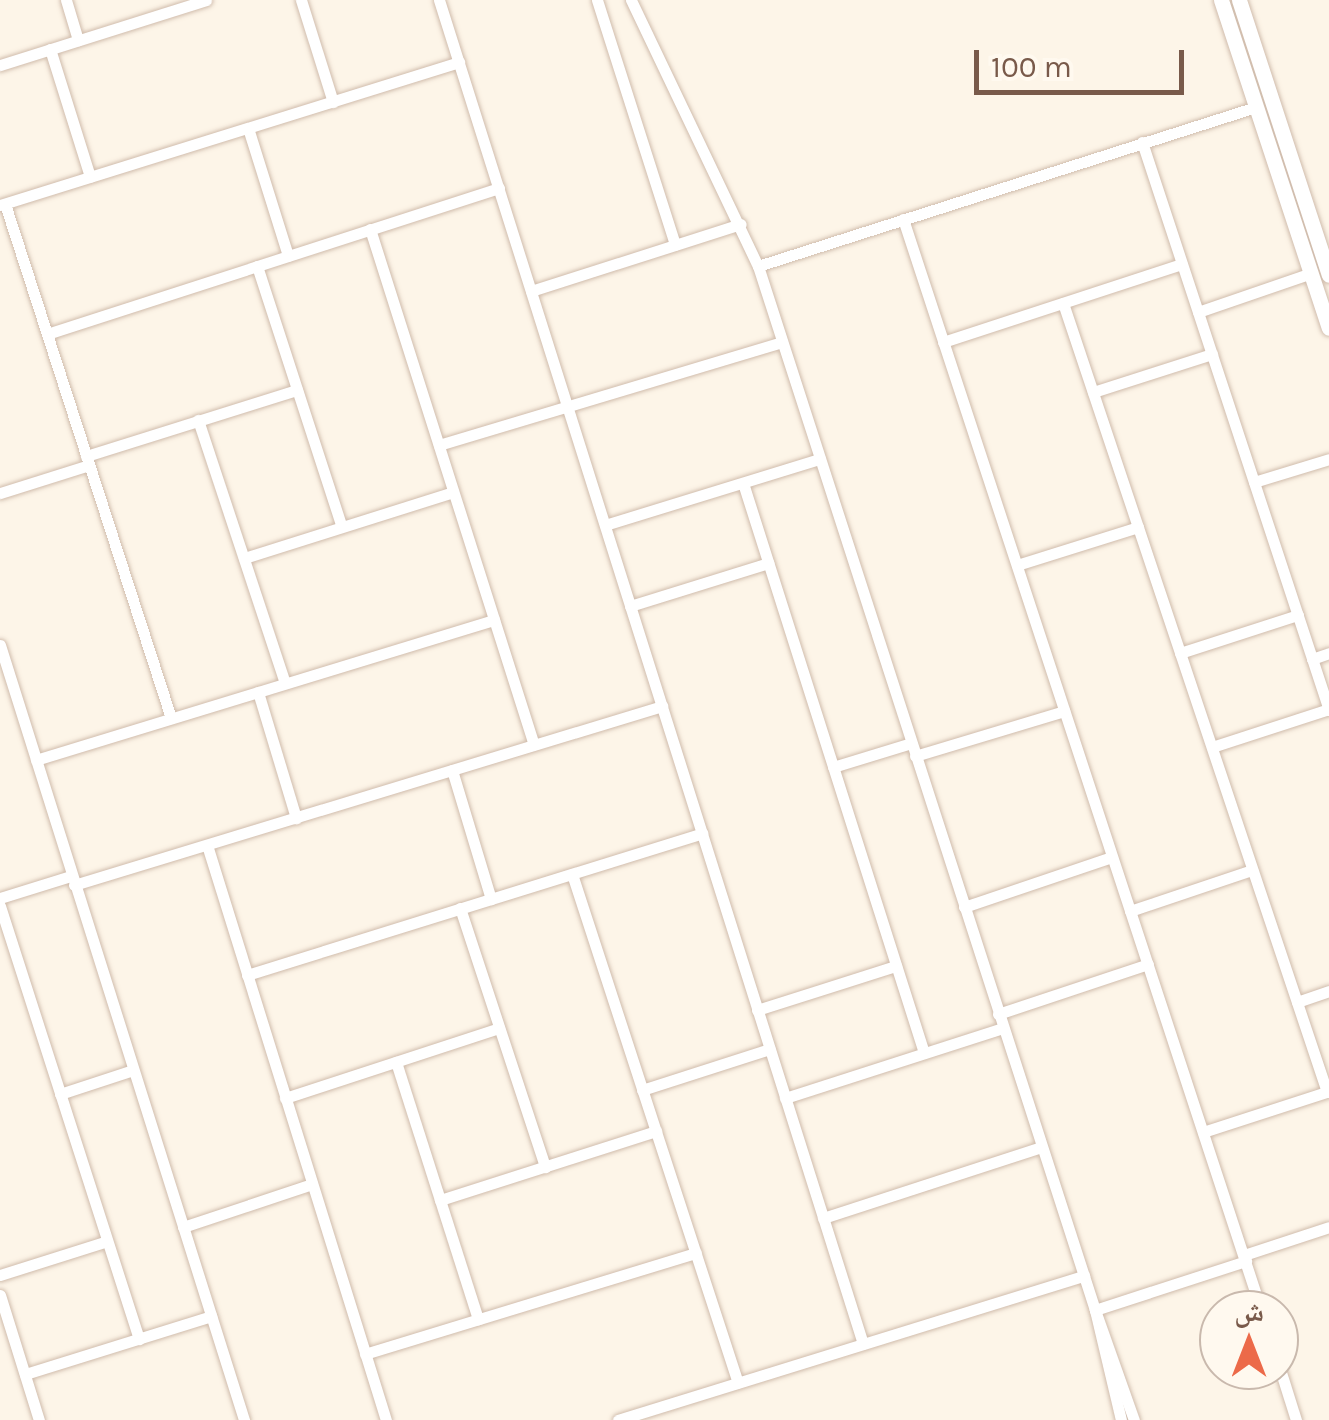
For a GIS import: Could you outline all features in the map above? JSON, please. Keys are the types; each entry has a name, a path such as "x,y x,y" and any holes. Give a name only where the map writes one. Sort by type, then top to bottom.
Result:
{"street":[{"path":"66,0 78,40"},
{"path":"0,64 206,0"},
{"path":"302,0 333,102"},
{"path":"440,0 863,1344"},
{"path":"597,0 675,245"},
{"path":"631,0 758,266 1002,1028 1134,1420"},
{"path":"1221,0 1329,328"},
{"path":"1239,0 1329,274"},
{"path":"50,49 90,177"},
{"path":"170,718 2,205 459,62"},
{"path":"758,266 1256,106"},
{"path":"248,128 288,256"},
{"path":"1142,142 1329,710 1212,748"},
{"path":"47,334 499,188"},
{"path":"903,220 1255,1290"},
{"path":"531,291 741,224"},
{"path":"370,229 534,745"},
{"path":"943,342 1182,264"},
{"path":"256,266 342,527"},
{"path":"1198,312 1311,273"},
{"path":"1063,303 1328,1091 1203,1132"},
{"path":"439,445 782,342"},
{"path":"1093,392 1212,354"},
{"path":"0,493 198,420 297,390"},
{"path":"198,420 286,684"},
{"path":"1254,482 1329,459"},
{"path":"605,525 820,460"},
{"path":"743,483 924,1053"},
{"path":"244,558 454,492"},
{"path":"1016,565 1138,526"},
{"path":"630,606 768,563"},
{"path":"1180,653 1298,615"},
{"path":"36,760 494,620"},
{"path":"0,647 240,1419"},
{"path":"1312,658 1329,653"},
{"path":"258,692 296,818"},
{"path":"0,898 206,845 662,706"},
{"path":"833,767 1064,710"},
{"path":"452,770 492,898"},
{"path":"247,975 702,833"},
{"path":"206,845 386,1420"},
{"path":"964,907 1112,857"},
{"path":"1130,911 1252,870"},
{"path":"572,874 738,1383"},
{"path":"0,906 139,1339"},
{"path":"460,908 545,1167"},
{"path":"998,1014 1148,964"},
{"path":"758,1010 896,966"},
{"path":"1296,1002 1329,991"},
{"path":"285,1098 500,1028"},
{"path":"785,1098 1002,1028"},
{"path":"642,1090 770,1050"},
{"path":"396,1062 478,1319"},
{"path":"60,1094 133,1070"},
{"path":"440,1200 656,1132"},
{"path":"823,1218 1041,1147"},
{"path":"183,1227 312,1184"},
{"path":"1095,1310 1329,1227"},
{"path":"0,1274 108,1241"},
{"path":"365,1354 696,1252"},
{"path":"618,1420 1084,1276"},
{"path":"0,1296 39,1420"},
{"path":"1095,1310 1122,1420"},
{"path":"25,1374 211,1316"},
{"path":"1287,1390 1296,1420"}]}
